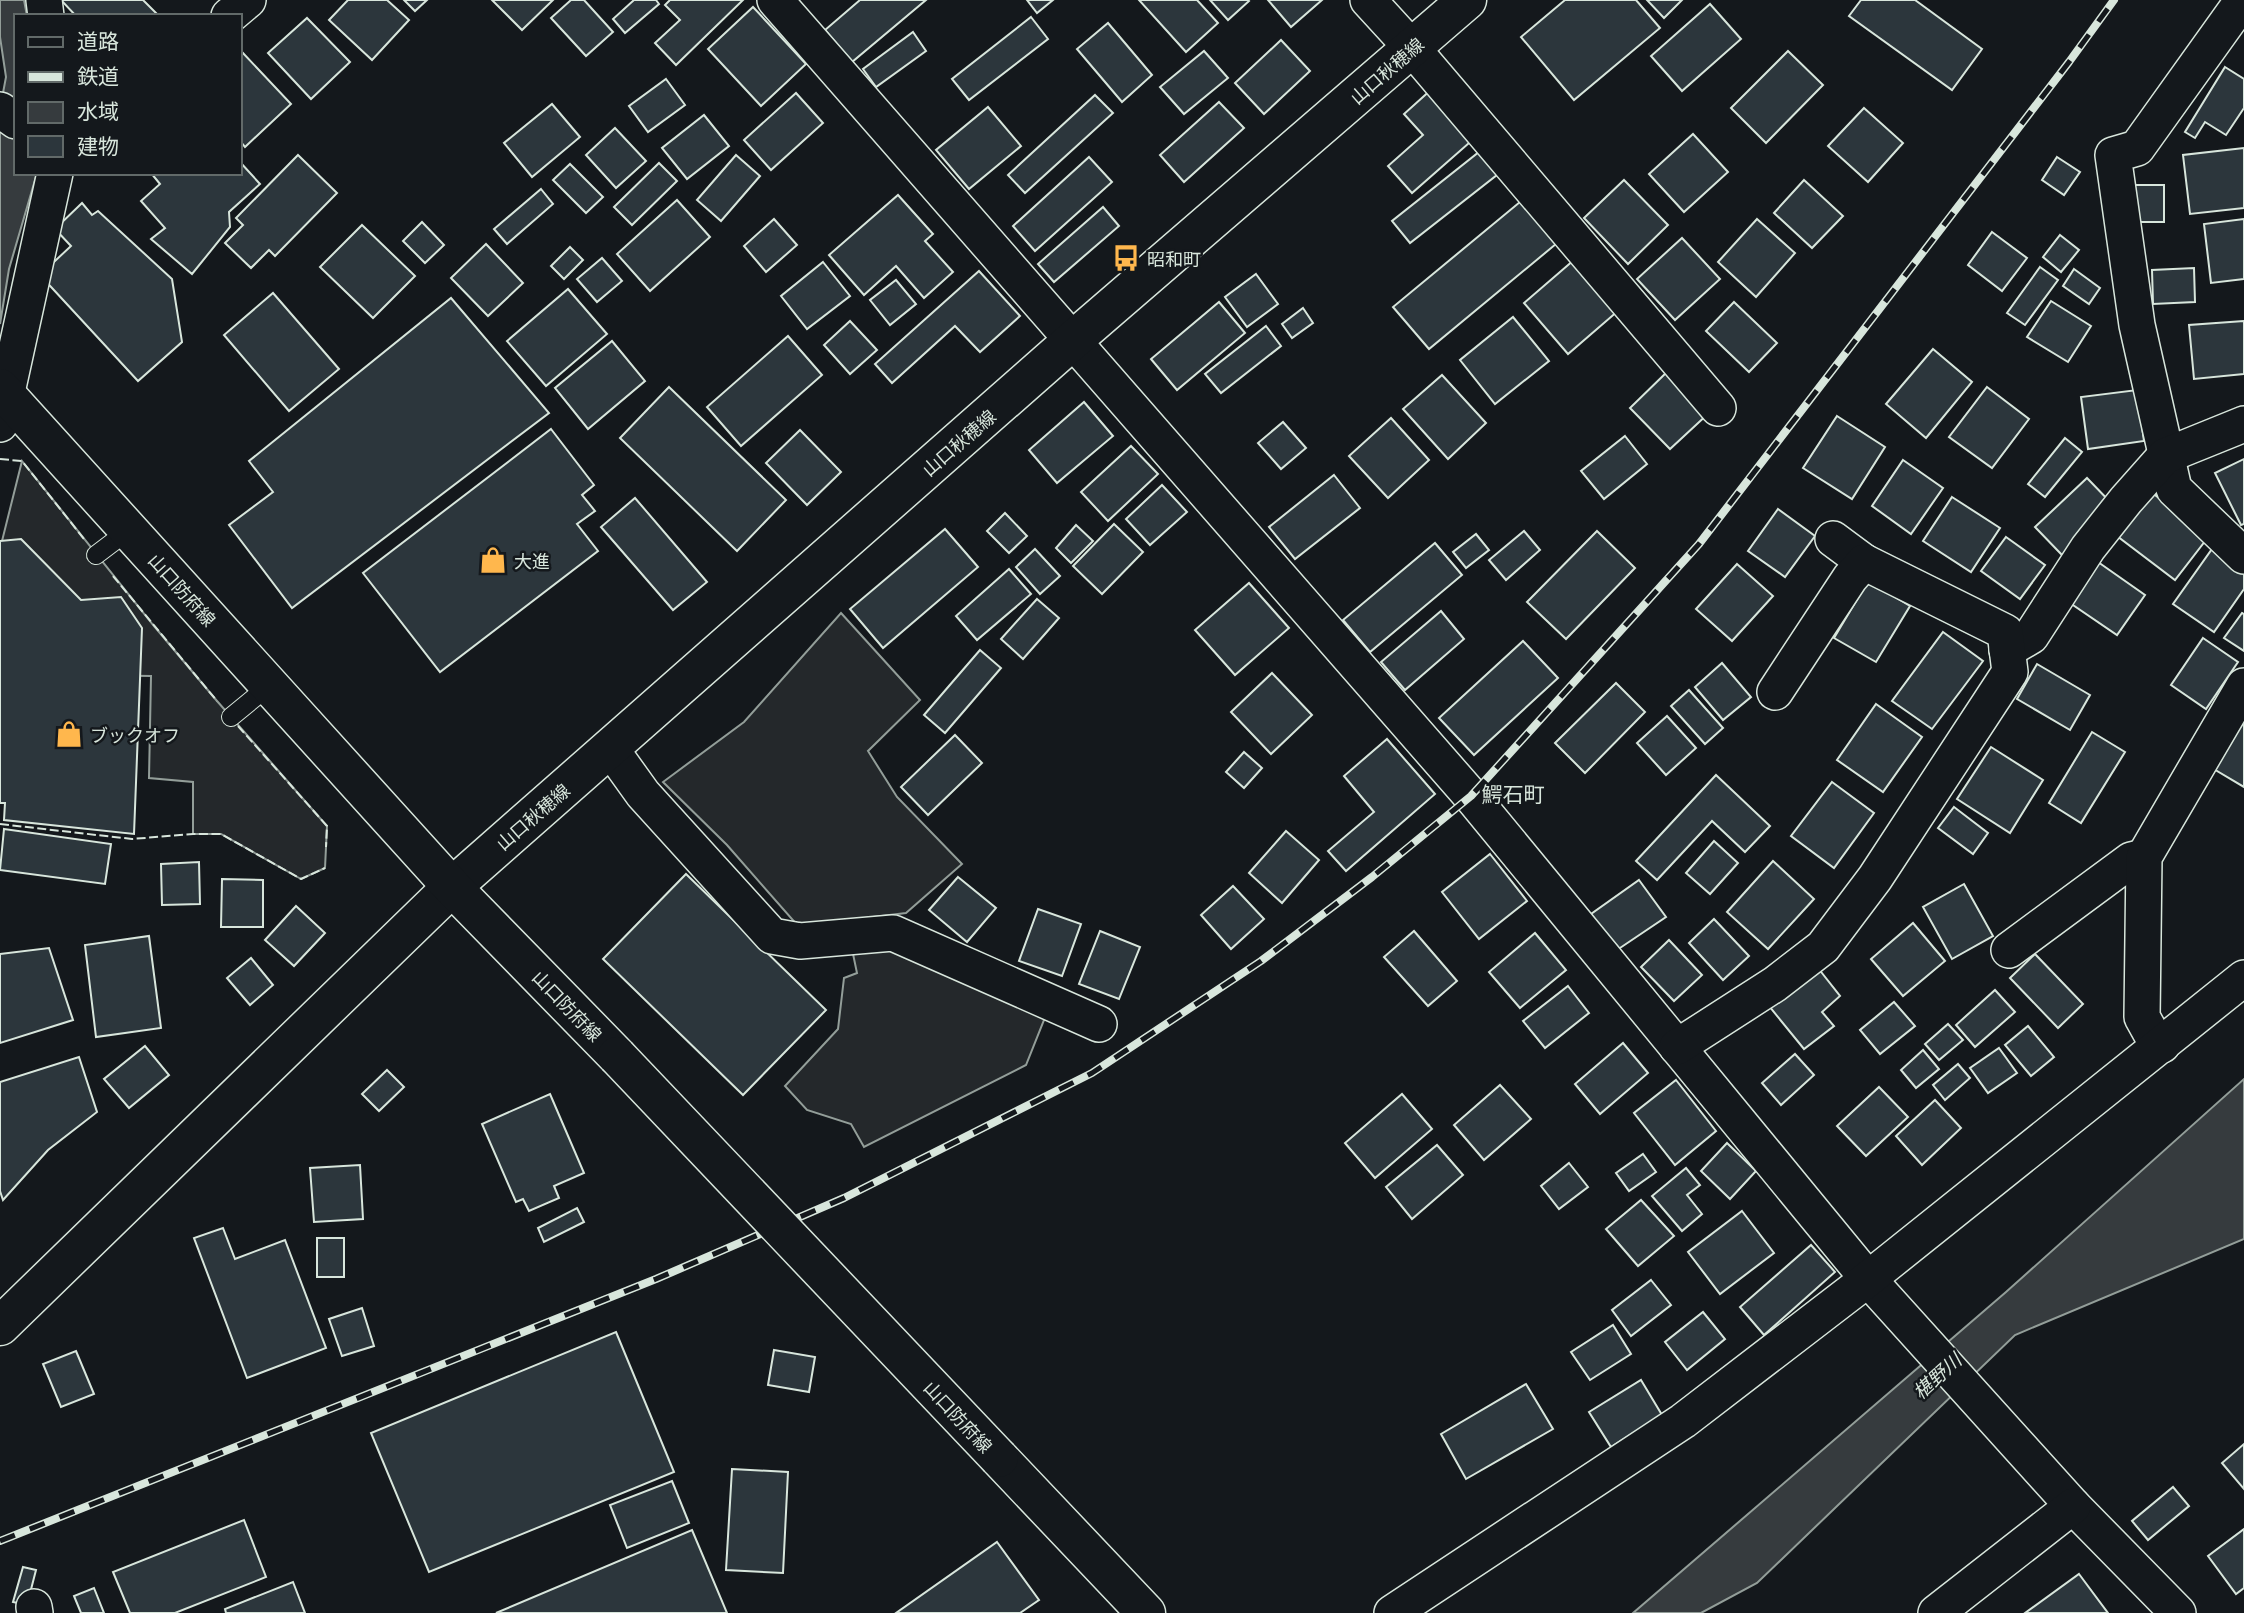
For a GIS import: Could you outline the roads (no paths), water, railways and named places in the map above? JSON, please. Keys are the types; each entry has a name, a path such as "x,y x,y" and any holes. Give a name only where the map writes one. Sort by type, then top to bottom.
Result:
{"main road":[{"name":"山口秋穂線","path":"0,1326 452,887 1072,341 1467,0"},
{"name":"山口防府線","path":"3,402 129,530 452,887 617,1056 1146,1613"}],"street":[{"path":"231,14 248,0"},
{"path":"775,0 1471,796 1876,1287 2067,1499 2178,1613"},
{"path":"1368,0 1412,48 1717,408"},
{"path":"2243,0 2137,148 2113,155 2137,325 2174,489 2244,556"},
{"path":"3,402 55,175"},
{"path":"2007,650 2031,636 2088,548 2165,456 2244,424"},
{"path":"1677,1047 1775,984 1823,947 1875,878 2010,672 2005,632 1864,562 1833,539"},
{"path":"1775,692 1850,578 1864,562"},
{"path":"2162,1045 2152,1035 2142,1017 2144,857 2244,686"},
{"path":"610,748 643,794 772,936 800,941 893,933 1099,1024"},
{"path":"2009,950 2131,860 2144,857"},
{"path":"1392,1613 1683,1421 1876,1287 2244,978"},
{"path":"1936,1613 2067,1499"}],"lane":[{"path":"96,555 129,530"},
{"path":"231,717 270,685"}],"water":[{"path":"0,0 24,0 27,14 14,14 14,175 36,175 9,269 0,324 0,109 6,77 0,37"},
{"name":"椹野川","path":"2244,1079 2244,1239 2015,1335 1757,1583 1701,1613 1633,1613 2006,1292"}],"railway":[{"path":"0,1541 656,1279 844,1198 1092,1073 1261,961 1372,877 1471,796 1699,544 2114,0"}],"place":[{"name":"昭和町","path":"1126,258"},
{"name":"大進","path":"493,560"},
{"name":"ブックオフ","path":"69,734"}],"district":[{"name":"鰐石町","path":"1513,793"}]}
